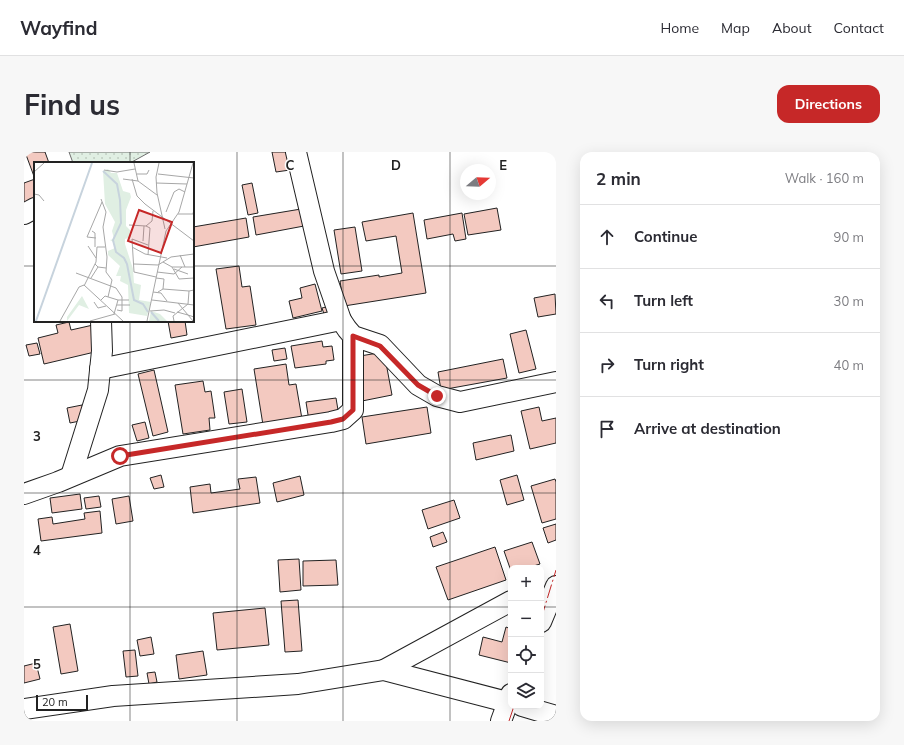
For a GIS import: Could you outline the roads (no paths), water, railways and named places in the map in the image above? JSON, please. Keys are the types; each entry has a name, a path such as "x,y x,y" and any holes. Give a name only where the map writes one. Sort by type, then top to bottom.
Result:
{"street":[{"path":"296,152 324,271 341,320 353,336 380,346 418,385 437,396 460,402 556,382"},
{"path":"24,214 34,209"},
{"path":"100,369 341,320"},
{"path":"71,476 98,390 102,351 101,322"},
{"path":"24,494 120,456 343,419 353,410 353,336"},
{"path":"544,582 556,576"},
{"path":"544,615 556,586"},
{"path":"24,710 113,696 298,684 384,670 508,603"},
{"path":"384,670 508,700"},
{"path":"501,721 508,709"},
{"path":"536,709 556,716"}]}
